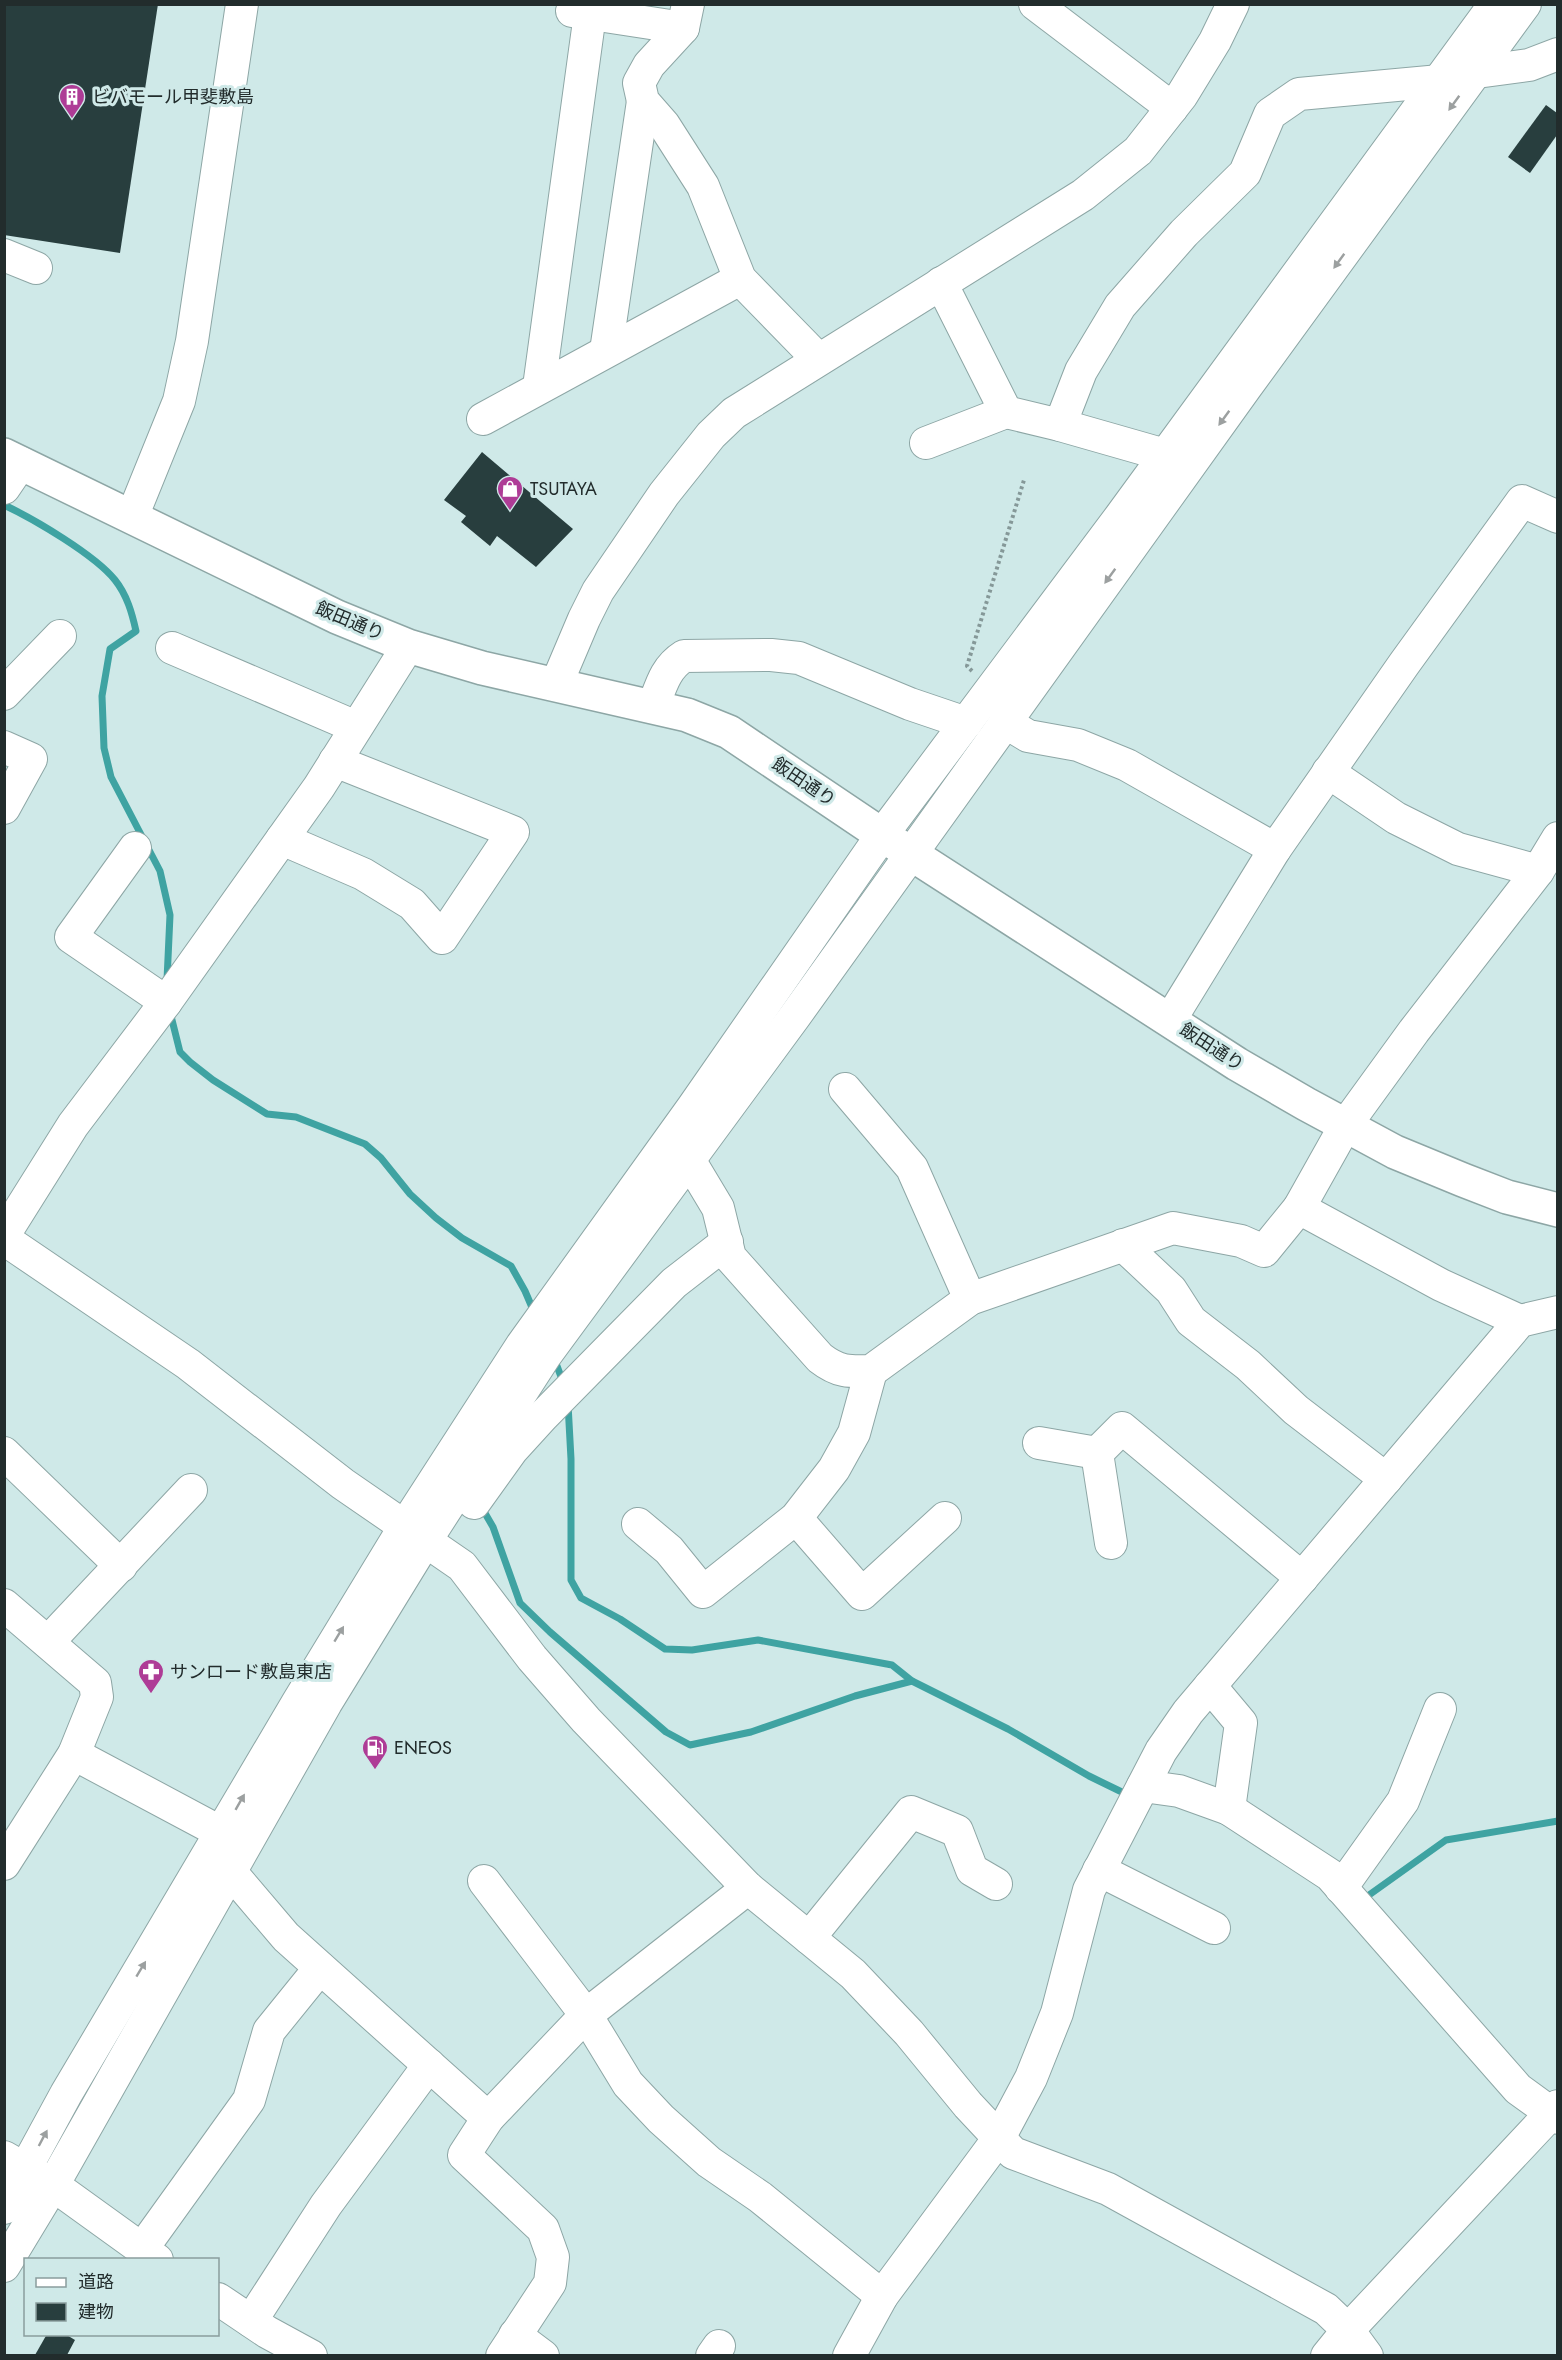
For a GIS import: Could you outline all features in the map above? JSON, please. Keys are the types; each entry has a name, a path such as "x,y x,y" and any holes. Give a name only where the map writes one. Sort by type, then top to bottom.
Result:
{"main road":[{"name":"飯田通り","path":"10,468 132,517 338,617 408,646 482,668 687,714 729,732 882,835 1237,1064 1395,1152 1507,1197 1557,1209"}],"street":[{"path":"132,517 160,453 179,401 188,361 242,4"},
{"path":"1035,4 1172,108"},
{"path":"556,685 598,591 664,494 695,454 734,413 1083,195 1138,151 1172,108 1215,41 1233,4"},
{"path":"4,2266 53,2185 229,1870 425,1539 522,1345 693,1107 882,835 1165,455 1495,4"},
{"path":"4,2208 15,2164 66,2094 222,1833 425,1539 544,1356 795,1016 911,852 1525,4"},
{"path":"539,387 581,13 686,16"},
{"path":"606,351 643,101 639,83 686,16"},
{"path":"1477,72 1529,65 1557,54"},
{"path":"1060,425 1081,371 1120,306 1184,232 1245,173 1270,114 1299,94 1440,81"},
{"path":"643,101 664,125 703,186 740,279 818,359"},
{"path":"4,255 36,268"},
{"path":"483,419 740,279"},
{"path":"941,283 1006,412"},
{"path":"926,443 1006,412 1165,455"},
{"path":"1170,1020 1275,849 1521,501 1557,517"},
{"path":"4,694 60,636"},
{"path":"408,646 282,839 166,1002 73,1125 5,1233 188,1364 343,1485 462,1566 532,1658 586,1720 748,1888 853,1974 909,2033 968,2105 1013,2153 1108,2189 1306,2297 1326,2309 1348,2330 1367,2355"},
{"path":"172,648 356,727"},
{"path":"654,707 667,671 684,656 771,655 799,658 910,704 966,723"},
{"path":"1005,722 1028,736 1078,745 1127,765 1275,849"},
{"path":"4,747 31,759 4,808"},
{"path":"282,839 363,874 412,904 442,938 513,832 335,761"},
{"path":"1328,772 1396,818 1458,849 1538,871"},
{"path":"687,1161 718,1208 730,1257 820,1358 832,1367 851,1372 871,1371 970,1299 1173,1228 1241,1241 1264,1251 1299,1208 1345,1126 1414,1031 1538,871 1557,838"},
{"path":"135,848 71,937 166,1002"},
{"path":"845,1089 912,1168 970,1299"},
{"path":"1299,1208 1441,1285 1520,1321"},
{"path":"425,1539 674,1282 727,1242"},
{"path":"1123,1245 1171,1290 1191,1322 1248,1365 1296,1410 1386,1479"},
{"path":"854,2354 882,2296 999,2138 1031,2078 1057,2013 1089,1890 1161,1751 1188,1712 1520,1321 1557,1312"},
{"path":"638,1524 669,1550 703,1592 796,1518 834,1469 854,1433 871,1371"},
{"path":"1097,1454 1122,1428 1302,1578"},
{"path":"1039,1443 1097,1454"},
{"path":"4,1453 121,1566"},
{"path":"1097,1454 1111,1543"},
{"path":"48,1642 191,1490"},
{"path":"796,1518 862,1594 945,1518"},
{"path":"4,1605 95,1683 97,1697 74,1754 4,1864"},
{"path":"1210,1686 1241,1723 1229,1809"},
{"path":"1341,1888 1403,1801 1440,1709"},
{"path":"74,1754 222,1833"},
{"path":"1143,1786 1179,1791 1229,1809 1330,1875 1518,2089 1555,2113 1348,2330 1327,2355"},
{"path":"809,1938 911,1812 957,1831 972,1870 996,1884"},
{"path":"229,1870 286,1937 488,2118"},
{"path":"1099,1870 1214,1928"},
{"path":"484,1881 586,2015 628,2084 661,2119 709,2162 760,2196 882,2296"},
{"path":"543,2355 508,2345 550,2283 553,2257 543,2229 464,2155 488,2118 586,2015 748,1888"},
{"path":"15,2164 53,2185 150,2254 249,2100 269,2031 320,1968"},
{"path":"251,2321 326,2205 429,2065"},
{"path":"219,2300 311,2355"}],"path":[{"path":"990,692 967,666 1024,480"}],"building":[{"name":"ビバモール甲斐敷島","path":"4,4 158,4 120,253 4,235"},
{"path":"1546,105 1557,113 1557,135 1530,173 1508,157"},
{"path":"482,452 573,529 536,567 497,536 490,546 461,522 466,516 444,500"},
{"path":"46,2336 68,2336 75,2340 67,2355 35,2355"}],"waterway":[{"path":"4,505 47,528 106,570 123,592 131,611 136,631 110,649 102,696 104,748 111,777 160,871 170,915 167,980"},
{"path":"170,1012 180,1052 190,1062 213,1080 267,1114 296,1117 365,1144 381,1158 410,1194 436,1218 462,1238 511,1266 534,1312"},
{"path":"554,1358 563,1382"},
{"path":"568,1404 571,1459 571,1580 581,1598 620,1619 665,1649 692,1650 758,1640 892,1665 912,1681 1008,1729 1089,1776 1128,1795"},
{"path":"482,1508 493,1527 520,1603 550,1632 666,1732 690,1745 751,1732 855,1696 912,1681"},
{"path":"1362,1900 1446,1840 1558,1821"}],"place":[{"name":"ビバモール甲斐敷島","path":"72,120"},
{"name":"TSUTAYA","path":"510,512"},
{"name":"サンロード敷島東店","path":"151,1695"},
{"name":"ENEOS","path":"375,1771"}]}
